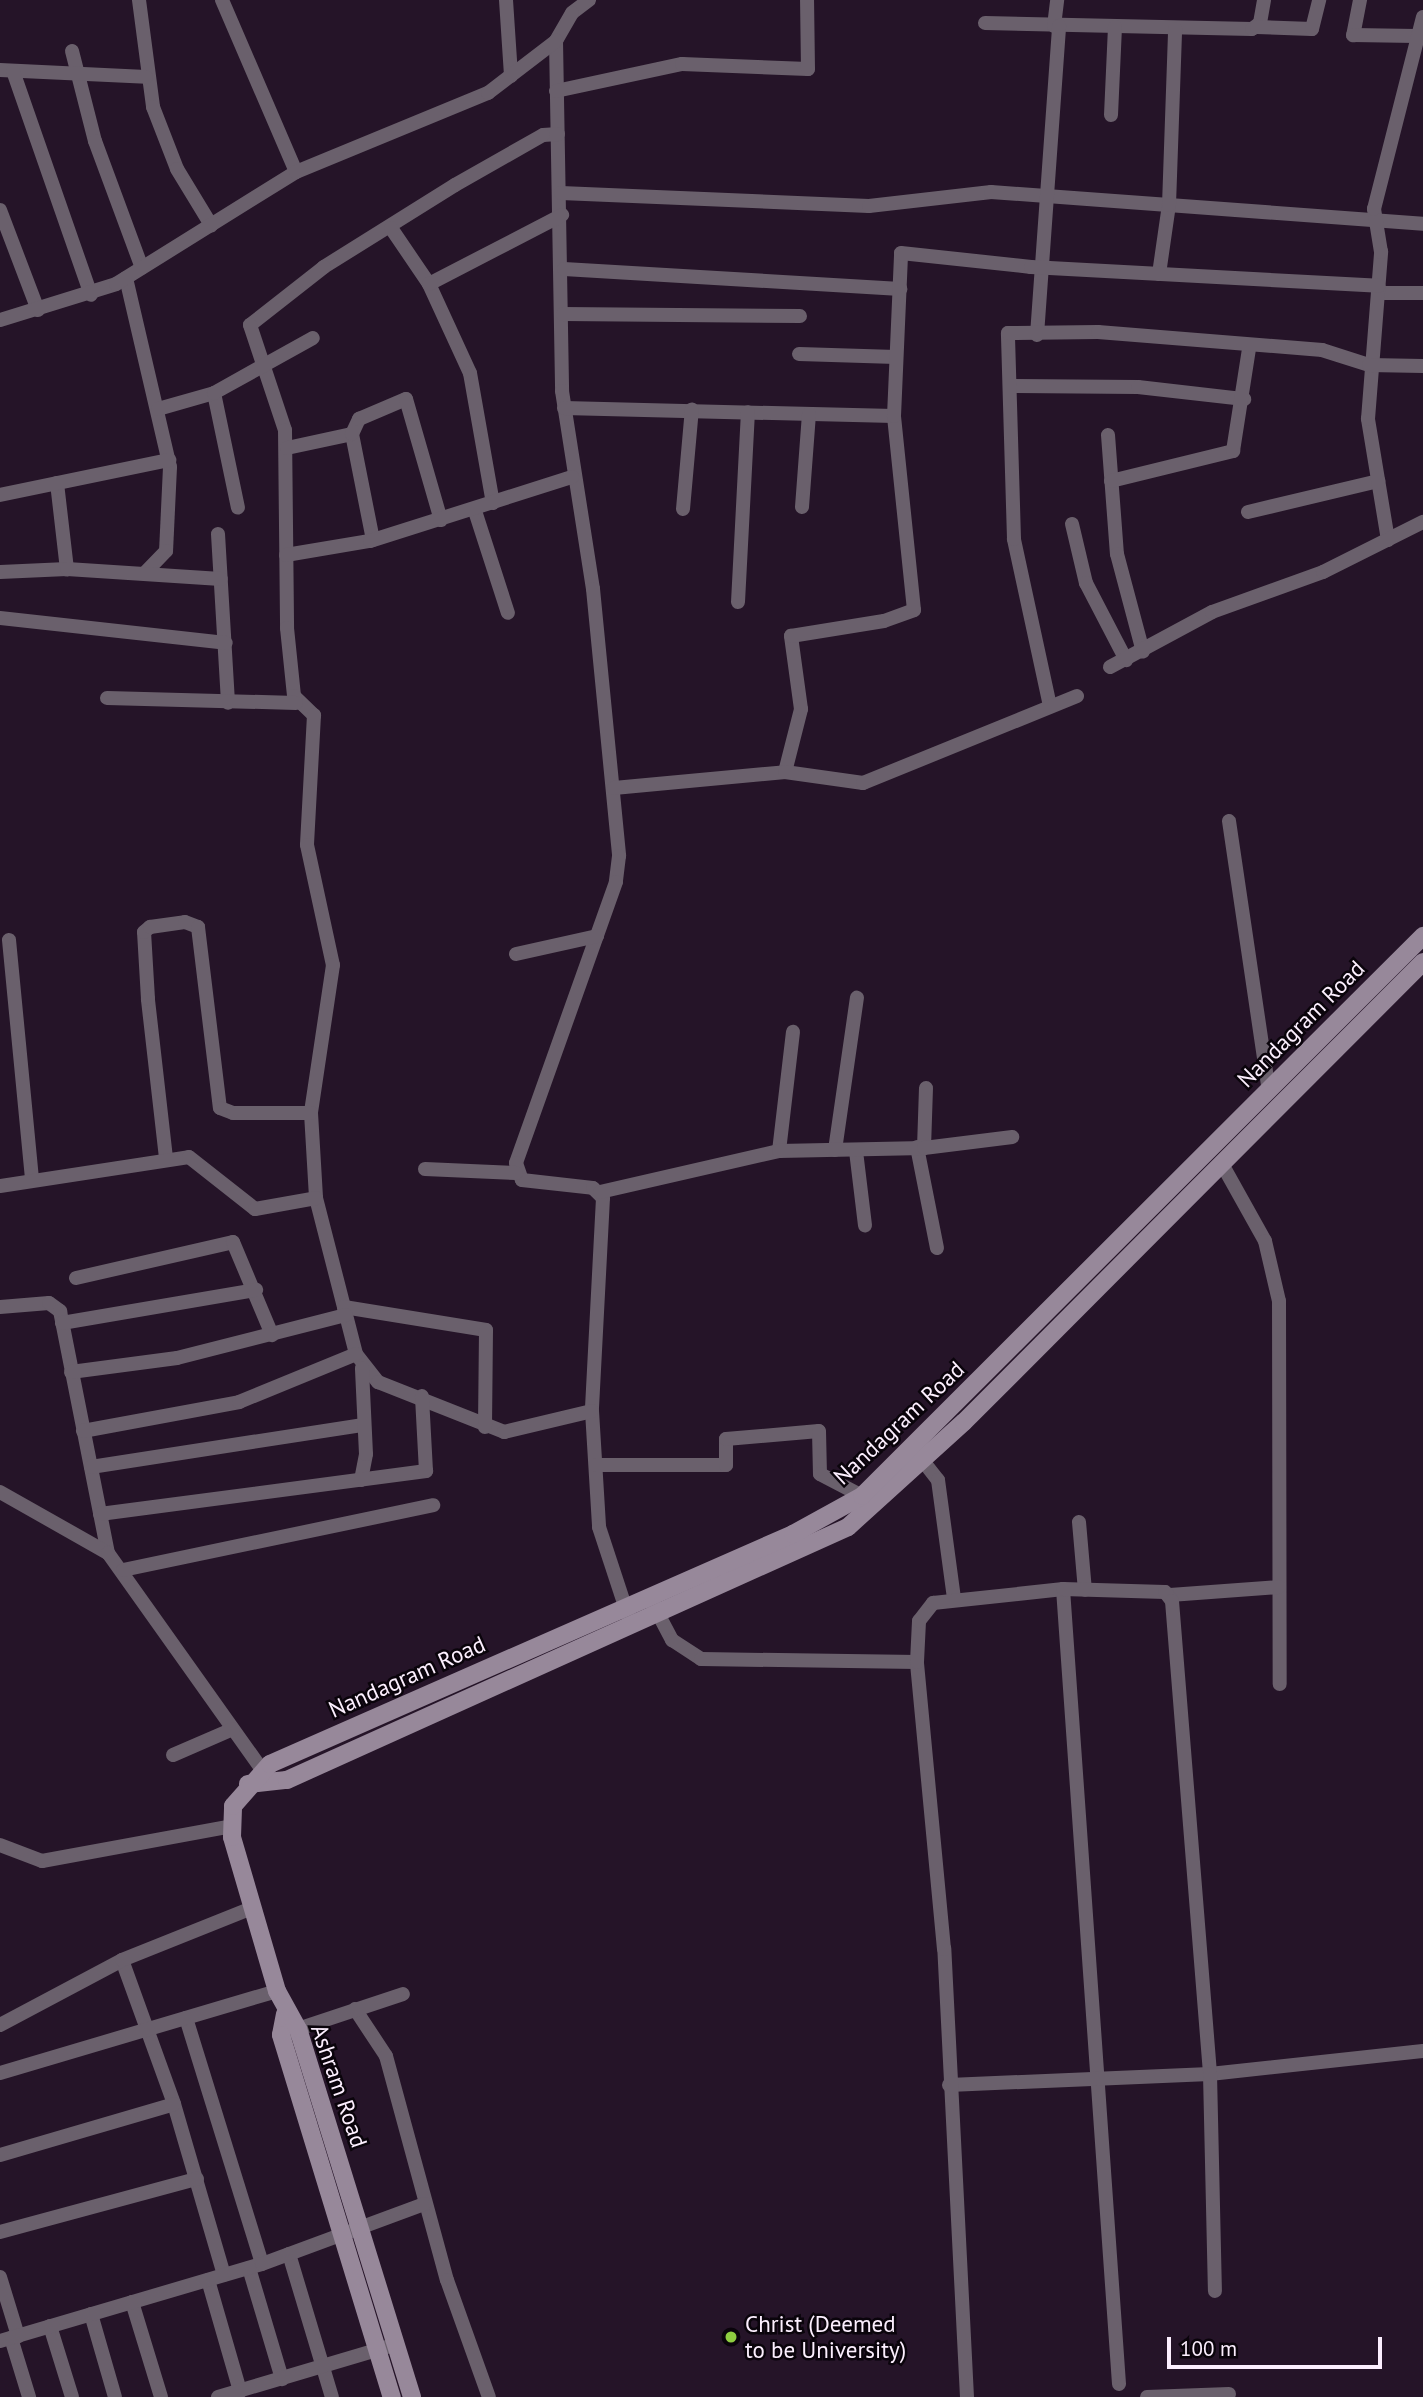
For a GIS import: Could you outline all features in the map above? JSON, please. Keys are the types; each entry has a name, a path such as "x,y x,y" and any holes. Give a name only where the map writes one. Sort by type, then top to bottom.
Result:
{"street":[{"path":"139,0 146,77 177,169 211,225"},
{"path":"222,0 296,172"},
{"path":"506,0 511,76"},
{"path":"516,1173 524,1132 597,936 619,856 593,589 572,477 564,408 564,269 556,41 571,6 589,0"},
{"path":"556,91 682,64 808,69 807,0"},
{"path":"1037,335 1057,0"},
{"path":"1257,27 1264,0"},
{"path":"985,23 1175,29 1312,29 1319,0"},
{"path":"1360,0 1353,35 1416,37"},
{"path":"1388,540 1368,419 1369,365 1378,290 1375,223 1416,37 1423,17"},
{"path":"1111,115 1115,27"},
{"path":"1159,274 1169,205 1175,29"},
{"path":"0,320 91,295 126,278 296,172 472,102 556,41"},
{"path":"72,51 142,268"},
{"path":"91,295 7,71 77,71 146,77"},
{"path":"296,703 286,555 287,448 250,325 324,267 532,141 558,134"},
{"path":"561,193 869,206 991,192 1046,194 1423,225"},
{"path":"0,210 38,310"},
{"path":"429,284 562,215"},
{"path":"391,228 429,284 470,373 493,503"},
{"path":"785,772 801,709 791,636 884,621 914,610 894,416 901,253 1041,266 1423,293"},
{"path":"564,269 900,289"},
{"path":"126,278 169,460 166,551 145,573"},
{"path":"563,314 800,316"},
{"path":"1050,706 1014,539 1008,333 1037,335 1098,332 1249,349 1322,350 1369,365 1423,366"},
{"path":"158,409 214,393 265,368 313,338"},
{"path":"1111,481 1233,450 1244,399 1249,349"},
{"path":"799,354 896,357"},
{"path":"1011,386 1138,387 1244,399"},
{"path":"214,393 238,508"},
{"path":"373,540 352,434 359,419 406,399 441,520"},
{"path":"564,408 894,416"},
{"path":"683,509 692,410"},
{"path":"738,602 748,412"},
{"path":"802,507 808,414"},
{"path":"287,448 352,434"},
{"path":"1108,435 1119,569 1143,652"},
{"path":"0,495 169,460"},
{"path":"286,555 373,540 475,511 572,477"},
{"path":"1248,512 1378,481"},
{"path":"57,483 67,569"},
{"path":"475,511 508,613"},
{"path":"1110,667 1143,652 1212,612 1323,572 1423,522"},
{"path":"1072,524 1086,583 1126,660"},
{"path":"218,534 228,703"},
{"path":"0,572 67,569 221,579"},
{"path":"0,618 226,643"},
{"path":"614,788 785,772 863,783 1077,696"},
{"path":"107,698 296,703 314,715 307,845 333,965 311,1113 316,1198 356,1354 362,1368 362,1425 366,1454 361,1479"},
{"path":"1229,821 1269,1091"},
{"path":"166,1158 148,999 144,932 150,927 185,922 198,928 220,1108 233,1114 311,1113"},
{"path":"516,954 597,936"},
{"name":"Nandagram Road","path":"285,2014 252,1908 232,1826 233,1806 248,1784 263,1769 447,1686 628,1617 657,1615 848,1527 1139,1233 1269,1091 1423,936"},
{"path":"9,940 32,1179"},
{"name":"Nandagram Road","path":"1139,1233 1222,1164 1366,1023 1423,962"},
{"path":"835,1150 857,998"},
{"path":"1351,1008 1366,1023"},
{"path":"779,1151 793,1032"},
{"path":"926,1088 920,1148 937,1248"},
{"path":"425,1169 516,1173 529,1182 600,1192 779,1151 920,1148 1012,1137"},
{"path":"856,1151 865,1225"},
{"path":"0,1186 166,1158 201,1162 255,1209 316,1198"},
{"path":"1222,1164 1265,1241 1279,1301 1280,1684"},
{"path":"600,1192 605,1243 592,1411 600,1527 628,1617"},
{"path":"76,1278 233,1241 256,1290 272,1335"},
{"path":"62,1323 256,1290"},
{"path":"0,1307 49,1303 62,1323 108,1553"},
{"path":"71,1372 177,1358 272,1335 345,1311 486,1330 485,1427"},
{"path":"83,1431 239,1402 356,1354"},
{"path":"362,1368 378,1382 422,1396 485,1427 521,1433 592,1411"},
{"path":"100,1514 426,1471 422,1396"},
{"path":"91,1467 362,1425"},
{"path":"596,1465 726,1465 726,1439 819,1431 820,1474 862,1496"},
{"path":"919,1453 938,1480 954,1598"},
{"name":"Nandagram Road","path":"248,1784 273,1785 456,1705 628,1617 650,1597 862,1496 919,1453"},
{"path":"0,1492 108,1553 123,1570 273,1785"},
{"path":"123,1570 433,1505"},
{"path":"1079,1522 1085,1590"},
{"path":"967,2397 944,1949 917,1662 924,1609 954,1598 1063,1589 1170,1595 1279,1587"},
{"path":"1063,1589 1101,2078 1119,2384"},
{"path":"1170,1595 1210,2074 1215,2291"},
{"path":"650,1597 672,1640 701,1659 917,1662"},
{"path":"447,1686 456,1705"},
{"path":"173,1755 233,1729"},
{"path":"0,1845 42,1861 232,1826"},
{"path":"0,2025 122,1960 252,1908"},
{"path":"122,1960 150,2029 224,2275"},
{"path":"0,2073 277,1991"},
{"path":"290,2032 403,1994"},
{"path":"355,2009 386,2056 425,2204 489,2397"},
{"name":"Ashram Road","path":"285,2014 340,2233 386,2347 412,2397"},
{"path":"186,2018 255,2265 282,2379"},
{"name":"Ashram Road","path":"290,2032 359,2226 386,2347 392,2397"},
{"path":"949,2085 1210,2074 1423,2052"},
{"path":"0,2155 174,2104"},
{"path":"0,2232 197,2179"},
{"path":"10,2339 289,2254 359,2226 425,2204"},
{"path":"289,2254 332,2397"},
{"path":"0,2277 10,2339 29,2397"},
{"path":"208,2280 240,2391"},
{"path":"132,2302 161,2397"},
{"path":"91,2314 115,2397"},
{"path":"50,2326 72,2397"},
{"path":"218,2397 386,2347"},
{"path":"1147,2397 1229,2394"}],"place":[{"name":"Christ (Deemed to be University)","path":"731,2337"}]}
